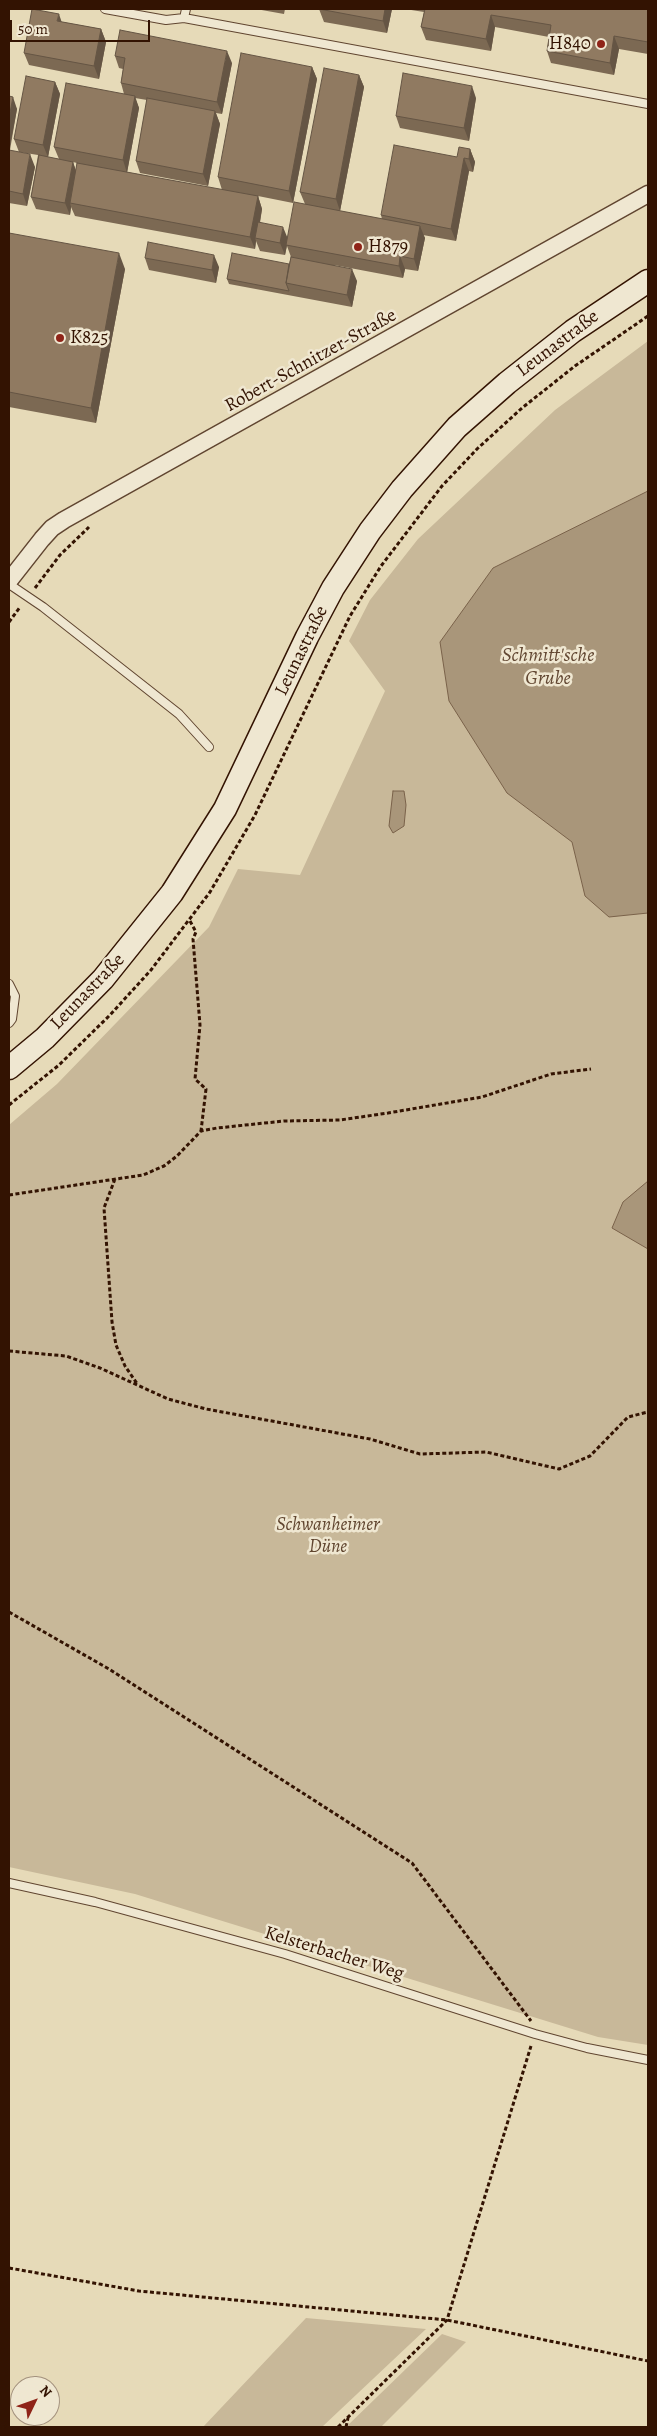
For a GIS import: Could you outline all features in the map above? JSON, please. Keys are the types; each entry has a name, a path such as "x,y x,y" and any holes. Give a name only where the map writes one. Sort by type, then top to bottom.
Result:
{"main road":[{"name":"Leunastraße","path":"9,1068 45,1038 103,979 131,948 172,893 225,809 307,637 333,588 370,531 402,489 458,427 506,383 574,331 648,281"}],"street":[{"name":"Robert-Schnitzer-Straße","path":"9,582 42,538 64,520 648,194"}],"lane":[{"path":"105,9 166,20 184,18 648,104"},
{"path":"184,18 186,9"},
{"path":"9,582 179,714 209,747"},
{"path":"9,984 15,996 12,1019 9,1023"},
{"name":"Kelsterbacher Weg","path":"9,1882 95,1902 285,1954 535,2034 587,2048 648,2060"}],"path":[{"path":"9,1105 59,1065 110,1015 150,970 190,920 235,853 255,815 350,616 381,566 409,527 448,480 522,408 574,366 648,316"},
{"path":"9,622 28,597"},
{"path":"190,920 196,932 193,939 200,1024 195,1079 206,1089 201,1112 201,1131"},
{"path":"9,1195 143,1175 164,1166 177,1156 201,1131 274,1122 340,1120 388,1113 482,1097 551,1074 591,1070"},
{"path":"115,1179 104,1208 112,1322 116,1345 125,1366 139,1386"},
{"path":"9,1351 66,1356 168,1399 370,1439 420,1454 486,1452 559,1469 590,1456 628,1417 648,1412"},
{"path":"9,1612 109,1669 412,1863 530,2017 535,2034 446,2320 338,2427"},
{"path":"9,2268 139,2290 446,2320 648,2362"},
{"path":"346,2427 348,2418"}],"green space":[{"name":"Schwanheimer Düne","path":"648,341 648,2045 598,2037 135,1894 9,1867 9,1125 57,1084 209,927 238,869 300,875 385,691 349,641 370,600 418,539 555,410"},
{"path":"306,2318 426,2329 322,2427 203,2427"},
{"path":"442,2334 466,2342 381,2427 346,2427"}],"water":[{"name":"Schmitt'sche Grube","path":"648,491 648,913 609,917 585,896 572,842 507,793 449,701 440,642 493,568"},
{"path":"393,791 404,791 406,805 404,826 393,833 389,826"},
{"path":"648,1181 648,1249 612,1228 623,1202"}],"building":[{"path":"32,9 59,14 57,21 101,29 94,66 24,53"},
{"path":"319,9 385,9 383,21"},
{"name":"H840","path":"425,9 648,9 648,42 614,36 610,63 547,51 551,25 491,15 486,39 421,27"},
{"path":"120,30 227,51 217,102 121,83 125,58 115,56"},
{"path":"241,53 312,67 289,191 218,177"},
{"path":"324,68 359,75 336,199 300,192"},
{"path":"403,73 472,86 464,128 396,116"},
{"path":"26,76 55,82 43,145 14,139"},
{"path":"66,83 135,96 123,160 54,147"},
{"path":"9,96 13,97 9,118"},
{"path":"147,98 215,111 203,174 136,161"},
{"path":"394,145 457,157 459,147 470,149 469,159 464,158 451,229 381,215"},
{"path":"9,150 30,154 23,194 9,191"},
{"path":"39,155 73,162 65,203 31,197"},
{"path":"77,163 258,196 250,237 70,203"},
{"name":"H879","path":"294,202 420,226 414,259 400,256 399,266 286,245"},
{"path":"258,222 283,227 280,243 255,238"},
{"name":"K825","path":"9,233 119,253 91,408 9,392"},
{"path":"148,242 214,255 212,270 145,258"},
{"path":"232,253 289,264 286,283 289,291 227,279"},
{"path":"291,257 352,269 347,295 286,283"}],"place":[{"name":"H840","path":"601,44"},
{"name":"H879","path":"358,247"},
{"name":"K825","path":"60,338"}]}
